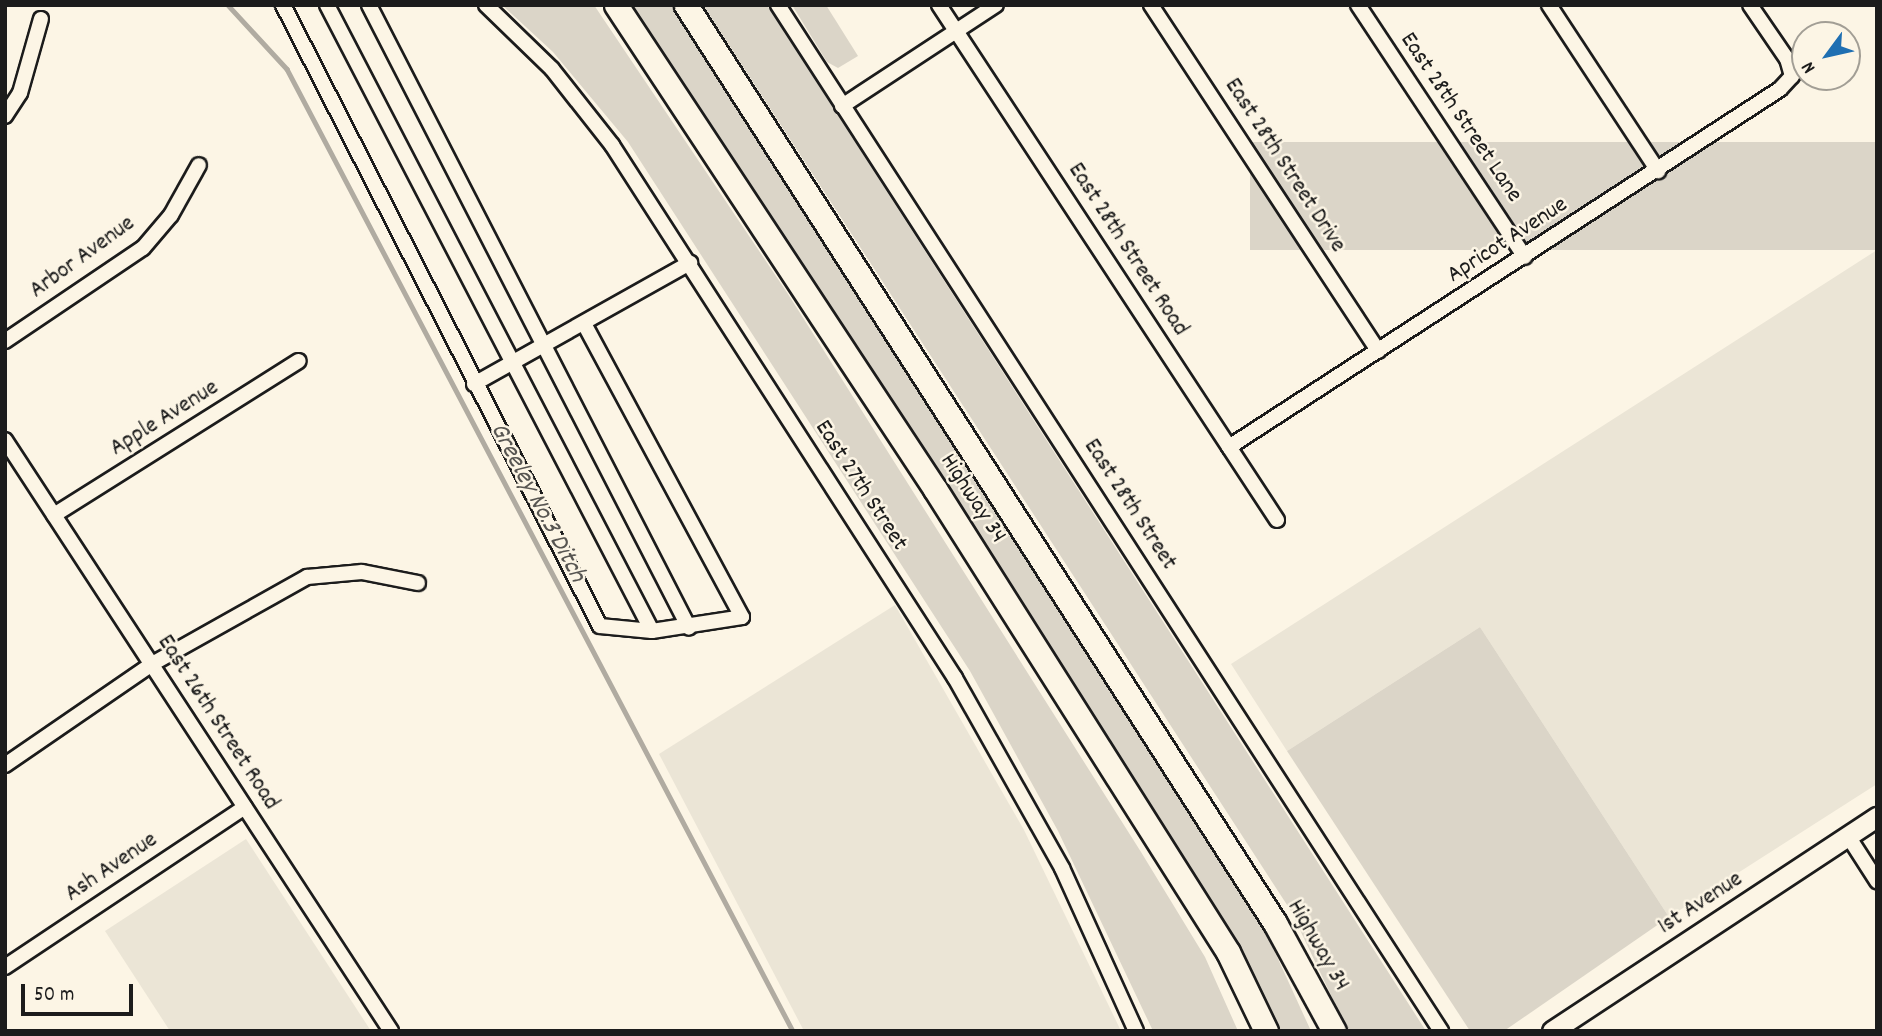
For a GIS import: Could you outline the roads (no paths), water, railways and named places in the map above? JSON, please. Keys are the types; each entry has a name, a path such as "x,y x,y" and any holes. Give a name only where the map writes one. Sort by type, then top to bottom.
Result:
{"highway":[{"name":"Highway 34","path":"616,5 935,489 1210,925 1266,1031"},
{"name":"Highway 34","path":"686,5 1275,923 1334,1031"},
{"path":"1210,925 1254,1031"},
{"path":"1312,989 1324,1031"}],"main road":[{"name":"1st Avenue","path":"1552,1031 1877,817"}],"street":[{"path":"283,5 474,384 600,626 652,631 689,628 742,617 585,325"},
{"path":"327,5 652,631"},
{"path":"369,5 689,628"},
{"name":"East 27th Street","path":"486,5 583,107 691,263 989,733 1062,869 1136,1031"},
{"name":"East 28th Street","path":"778,5 1441,1031"},
{"name":"East 28th Street Road","path":"939,5 1277,520"},
{"path":"842,106 996,5"},
{"name":"East 28th Street Drive","path":"1151,5 1378,351"},
{"name":"East 28th Street Lane","path":"1358,5 1525,257"},
{"path":"1549,5 1658,172"},
{"name":"Apricot Avenue","path":"1229,447 1658,172 1780,89 1792,76 1787,59 1750,5"},
{"path":"5,116 20,93 41,19"},
{"name":"Arbor Avenue","path":"5,341 143,248 171,215 199,165"},
{"path":"474,384 516,365 691,263"},
{"name":"Apple Avenue","path":"54,515 299,361"},
{"name":"East 26th Street Road","path":"5,440 391,1031"},
{"path":"5,765 152,664 307,577 362,572 418,583"},
{"name":"Ash Avenue","path":"5,967 245,807"},
{"path":"1848,836 1877,881"}],"waterway":[{"name":"Greeley No.3 Ditch","path":"228,5 287,69 793,1031"}]}
